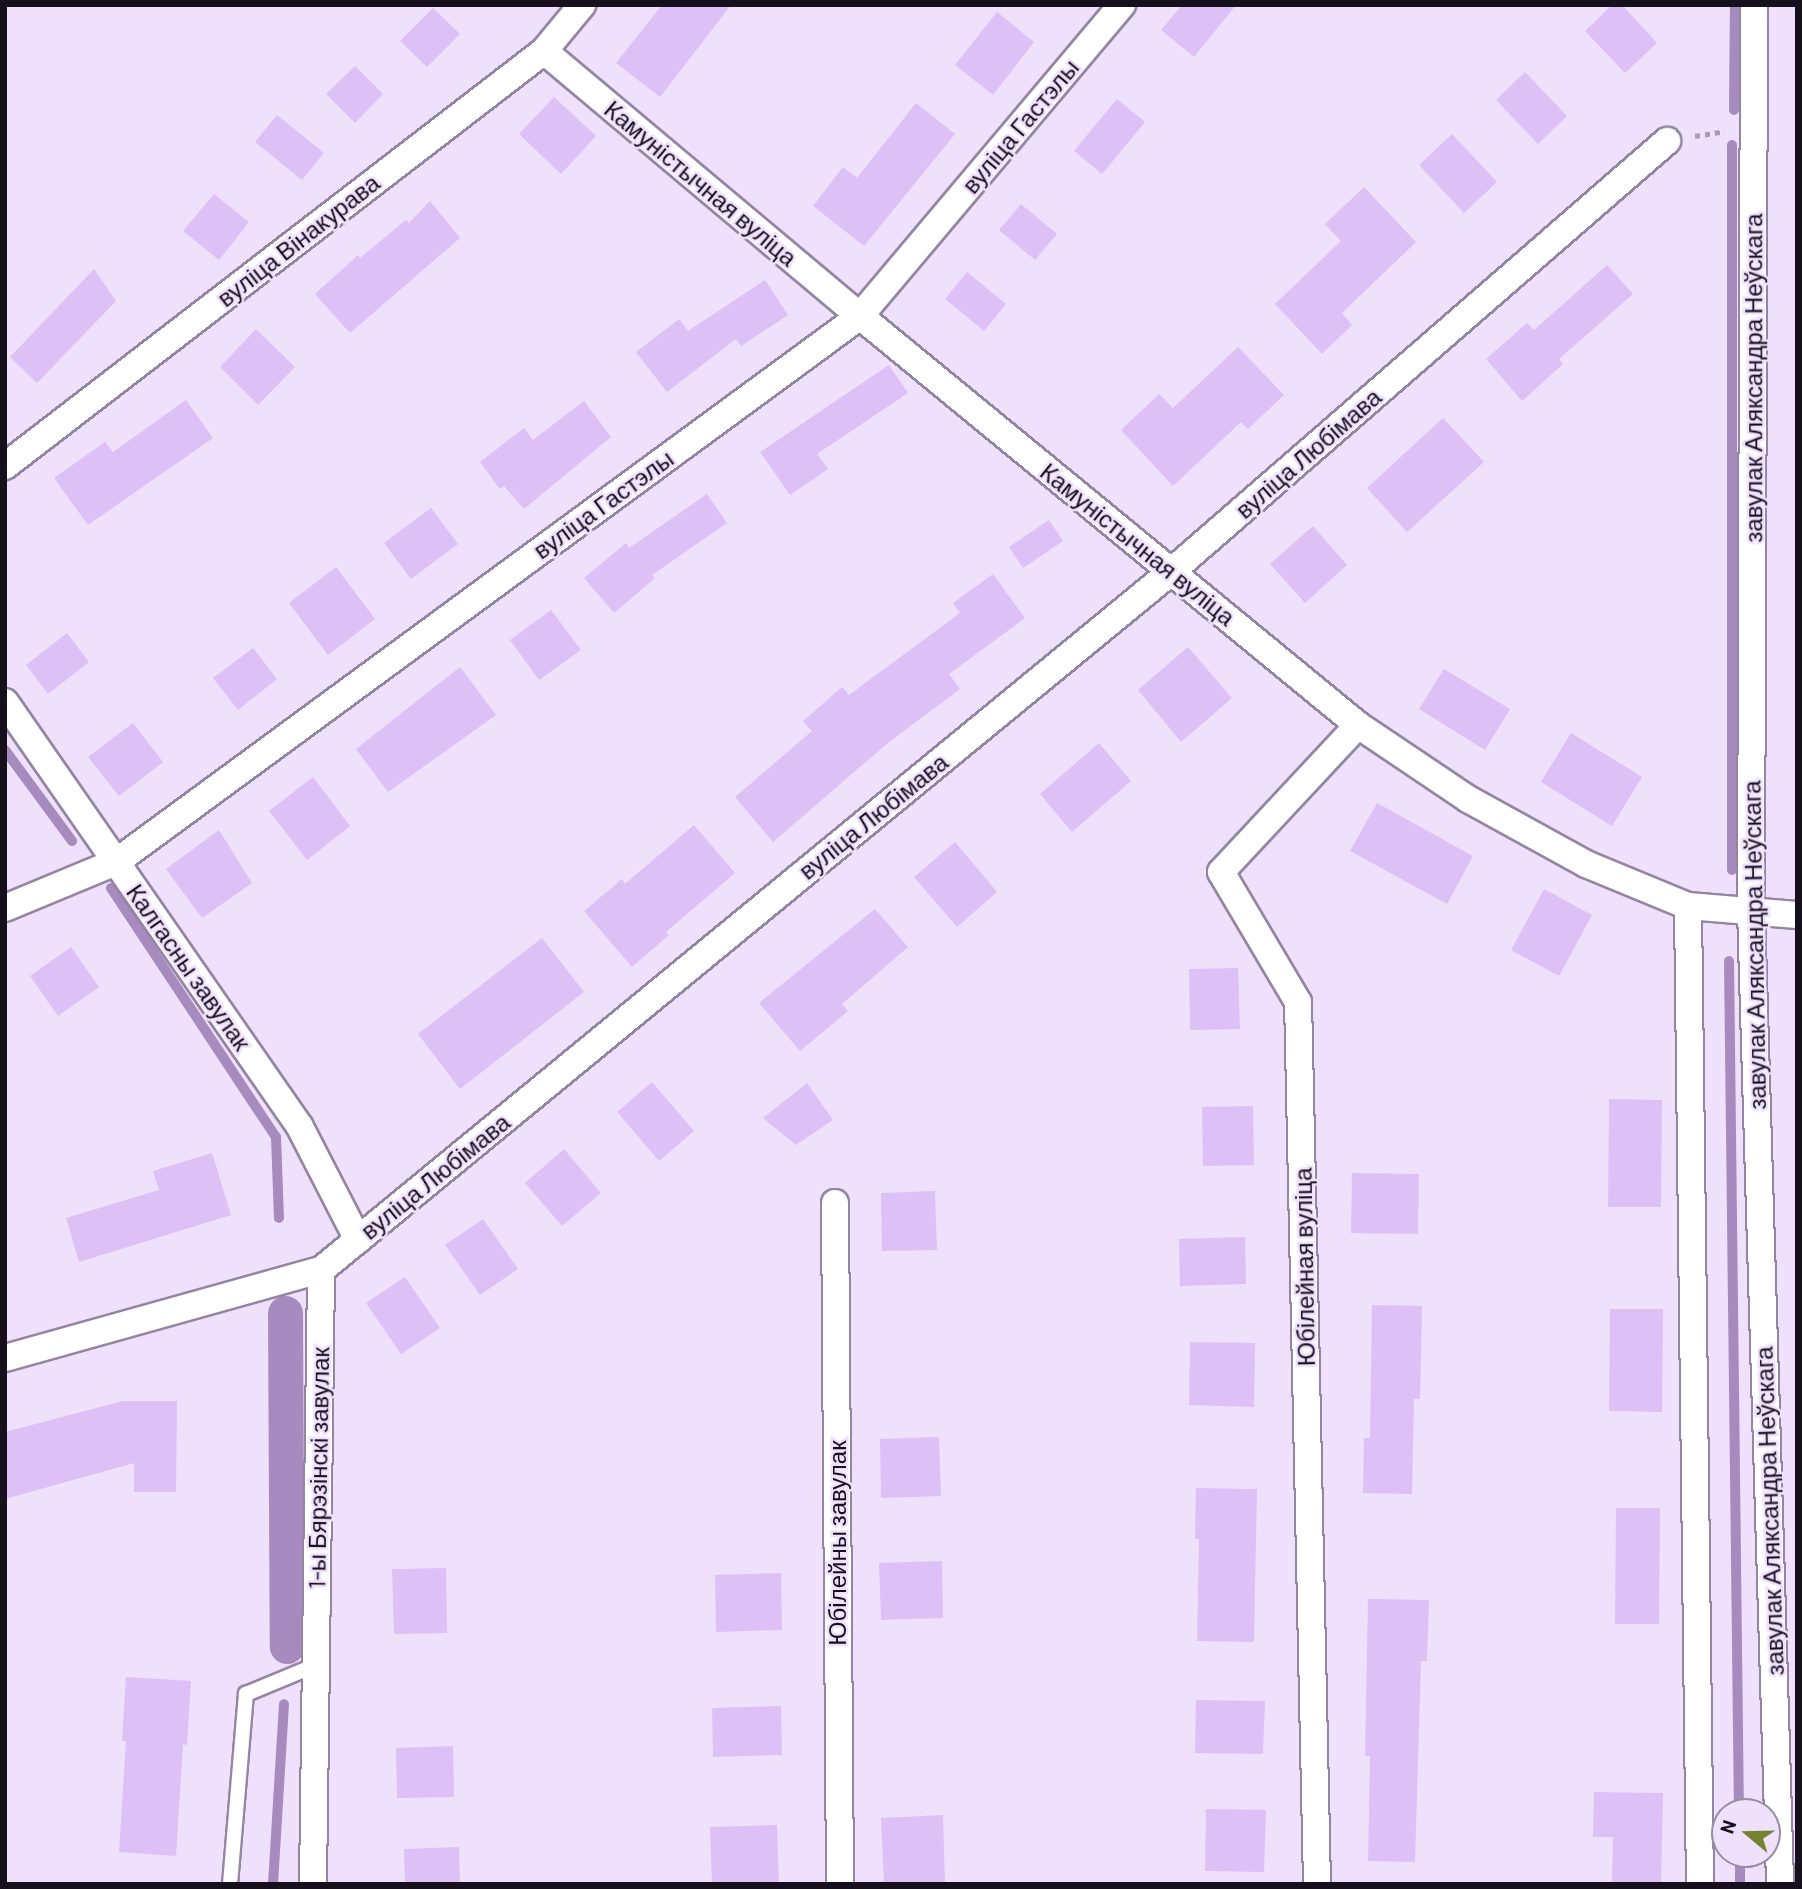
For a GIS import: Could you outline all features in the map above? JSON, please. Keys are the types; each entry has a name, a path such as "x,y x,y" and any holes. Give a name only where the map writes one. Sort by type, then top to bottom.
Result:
{"street":[{"name":"вуліца Вінакурава","path":"5,466 544,51 582,5"},
{"name":"вуліца Гастэлы","path":"5,908 116,862 860,316 1122,5"},
{"name":"завулак Аляксандра Неўскага","path":"1754,5 1751,910 1780,1884"},
{"name":"Камуністычная вуліца","path":"544,51 860,316 1358,725 1468,799 1586,864 1689,906 1797,915"},
{"name":"вуліца Любімава","path":"5,1358 321,1270 1172,571 1667,141"},
{"name":"Калгасны завулак","path":"5,702 300,1127 358,1240"},
{"name":"Юбілейная вуліца","path":"1317,1884 1298,1002 1221,872 1358,725"},
{"path":"1689,906 1700,1884"},
{"name":"Юбілейны завулак","path":"835,1203 840,1884"},
{"name":"1-ы Бярэзінскі завулак","path":"313,1884 321,1270"}],"lane":[{"path":"230,1884 246,1694 316,1665"}],"path":[{"path":"1667,141 1753,127"}],"building":[{"path":"662,5 731,5 660,97 616,63"},
{"path":"1182,5 1236,5 1194,57 1161,30"},
{"path":"1612,5 1622,5 1657,43 1625,73 1585,31"},
{"path":"433,8 460,34 427,67 400,41"},
{"path":"997,12 1034,42 993,95 955,65"},
{"path":"355,66 383,94 355,123 326,94"},
{"path":"1525,72 1567,116 1538,144 1496,100"},
{"path":"554,97 596,136 561,174 519,134"},
{"path":"1117,99 1145,122 1102,174 1074,151"},
{"path":"916,103 955,134 864,246 813,206 843,167 857,178"},
{"path":"277,115 324,153 302,180 255,142"},
{"path":"1452,134 1497,182 1464,213 1419,165"},
{"path":"1364,187 1416,242 1342,313 1352,325 1322,354 1275,304 1341,241 1325,224"},
{"path":"214,194 249,222 219,260 183,231"},
{"path":"430,201 460,238 350,333 315,294 358,255 360,258 406,220 409,223"},
{"path":"1021,204 1057,234 1035,260 999,230"},
{"path":"1607,265 1633,294 1559,359 1563,364 1522,401 1486,359 1527,323 1534,330"},
{"path":"94,269 116,301 37,383 10,357"},
{"path":"967,272 1006,304 984,331 945,299"},
{"path":"765,280 788,315 741,346 736,339 667,392 636,352 679,319 688,331"},
{"path":"256,329 295,367 258,405 220,367"},
{"path":"1238,347 1284,395 1248,429 1241,422 1173,486 1121,430 1159,394 1173,408"},
{"path":"889,365 908,393 817,454 828,469 790,495 760,452"},
{"path":"186,400 213,438 88,525 54,478 105,442 113,452"},
{"path":"584,401 611,437 524,509 504,486 500,489 480,462 524,428 533,440"},
{"path":"1443,418 1484,462 1407,532 1367,488"},
{"path":"707,494 727,523 652,575 655,578 614,613 584,578 626,543 629,548"},
{"path":"431,508 458,544 411,579 384,543"},
{"path":"1049,520 1063,541 1023,568 1009,547"},
{"path":"1313,526 1347,565 1305,603 1270,564"},
{"path":"336,567 375,619 328,655 289,603"},
{"path":"993,574 1025,618 949,674 960,689 889,742 773,842 735,797 812,731 803,721 842,687 849,695 960,613 953,603"},
{"path":"551,610 581,650 539,680 510,640"},
{"path":"67,633 89,662 48,694 26,665"},
{"path":"1188,647 1232,698 1181,742 1138,690"},
{"path":"253,648 277,679 238,710 213,678"},
{"path":"460,667 496,715 388,792 356,749"},
{"path":"1444,669 1510,709 1485,750 1419,709"},
{"path":"133,723 163,762 119,796 88,757"},
{"path":"1571,733 1642,777 1612,826 1541,782"},
{"path":"1099,743 1131,781 1072,832 1040,794"},
{"path":"313,777 350,826 307,860 269,811"},
{"path":"1377,803 1473,856 1447,904 1350,851"},
{"path":"694,825 735,873 666,932 669,935 632,967 584,911 622,879 625,884"},
{"path":"219,830 252,883 202,918 166,869"},
{"path":"955,842 997,892 957,927 914,877"},
{"path":"1544,889 1592,915 1559,976 1511,950"},
{"path":"875,909 908,947 842,1004 848,1011 800,1051 759,1003"},
{"path":"542,938 584,992 460,1089 418,1034"},
{"path":"71,947 99,987 58,1016 30,976"},
{"path":"1238,968 1240,1029 1190,1030 1189,969"},
{"path":"652,1082 694,1131 659,1161 617,1112"},
{"path":"807,1083 833,1120 796,1145 763,1118"},
{"path":"1609,1099 1662,1100 1661,1207 1608,1207"},
{"path":"1253,1106 1254,1165 1203,1166 1202,1107"},
{"path":"564,1149 601,1193 562,1226 525,1183"},
{"path":"212,1153 231,1215 79,1262 66,1218 159,1190 153,1171"},
{"path":"1352,1173 1419,1174 1418,1234 1351,1233"},
{"path":"935,1191 937,1250 882,1251 881,1193"},
{"path":"483,1219 518,1269 480,1295 445,1245"},
{"path":"1245,1237 1246,1284 1180,1286 1179,1239"},
{"path":"405,1277 440,1328 401,1354 366,1303"},
{"path":"1372,1305 1422,1306 1420,1399 1414,1399 1412,1494 1363,1493 1364,1438 1370,1438"},
{"path":"1610,1309 1663,1309 1662,1412 1609,1411"},
{"path":"1190,1342 1255,1343 1254,1407 1189,1405"},
{"path":"123,1401 177,1401 176,1492 134,1492 134,1463 5,1499 5,1432"},
{"path":"939,1437 941,1496 881,1498 880,1439"},
{"path":"1196,1488 1257,1489 1254,1642 1197,1641 1199,1539 1195,1539"},
{"path":"1616,1508 1660,1508 1659,1624 1615,1624"},
{"path":"942,1561 943,1618 881,1620 879,1563"},
{"path":"446,1568 447,1633 394,1634 392,1569"},
{"path":"781,1573 782,1630 716,1632 715,1575"},
{"path":"1368,1599 1429,1600 1427,1661 1421,1661 1415,1862 1368,1861 1370,1756 1365,1756"},
{"path":"126,1677 191,1681 187,1745 183,1744 176,1856 119,1852 126,1741 122,1741"},
{"path":"1196,1700 1265,1701 1263,1754 1195,1753"},
{"path":"781,1706 782,1755 713,1757 712,1708"},
{"path":"453,1746 454,1797 397,1798 396,1748"},
{"path":"1594,1792 1663,1793 1661,1884 1612,1884 1613,1837 1593,1837"},
{"path":"1206,1809 1266,1810 1264,1872 1205,1871"},
{"path":"943,1815 945,1884 884,1884 881,1818"},
{"path":"777,1825 779,1884 712,1884 710,1827"},
{"path":"459,1847 460,1884 405,1884 404,1849"}],"waterway":[{"path":"1734,110 1735,5"},
{"path":"1732,145 1732,870"},
{"path":"5,750 72,841"},
{"path":"111,888 276,1137 279,1218"},
{"path":"1729,961 1739,1798"},
{"path":"285,1313 287,1646"},
{"path":"273,1884 284,1704"},
{"path":"1740,1868 1740,1884"}]}
